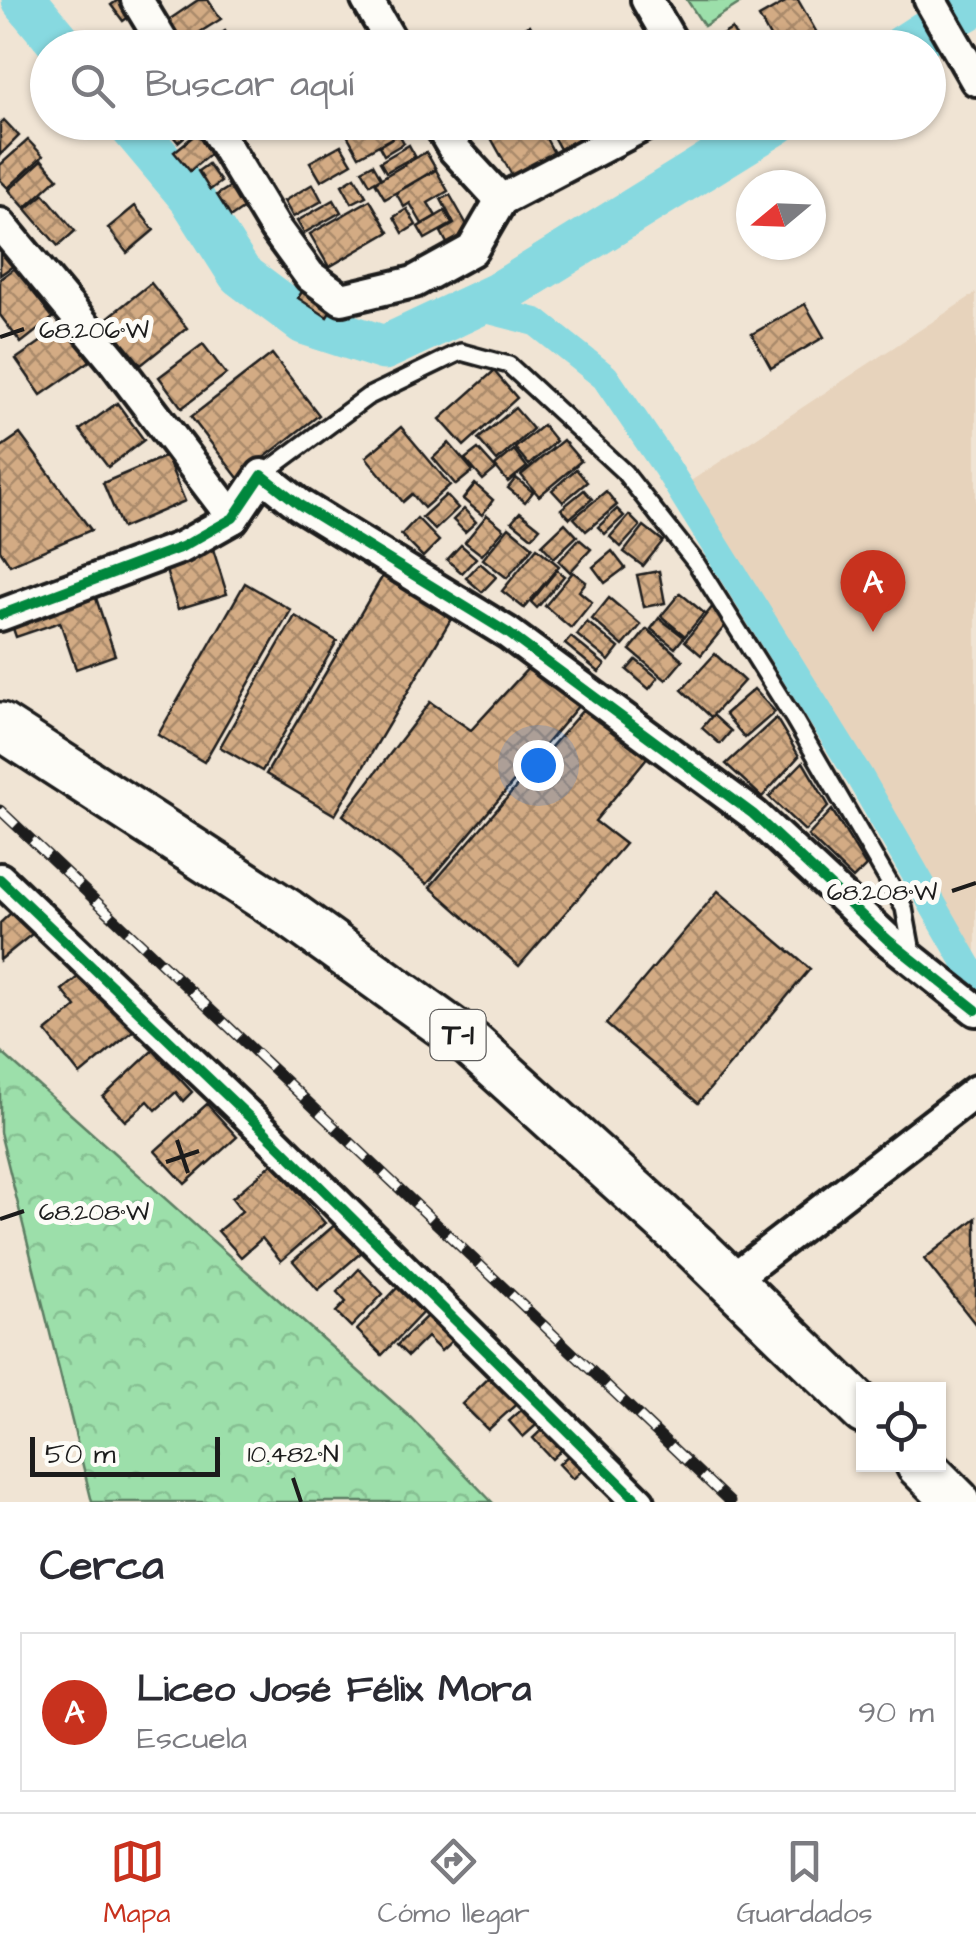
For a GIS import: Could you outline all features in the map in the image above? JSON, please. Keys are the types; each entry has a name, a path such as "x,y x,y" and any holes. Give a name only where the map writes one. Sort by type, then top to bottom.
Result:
{"main road":[{"name":"T-1","path":"0,726 287,912 472,1045 730,1281 856,1403"},
{"path":"927,1472 957,1502"}],"street":[{"path":"138,0 156,30"},
{"path":"367,0 384,30"},
{"path":"647,0 664,30"},
{"path":"930,0 976,80"},
{"path":"222,140 274,228 310,276 342,300 414,282 472,250 501,200 616,140"},
{"path":"449,140 501,200"},
{"path":"0,224 113,360 233,518"},
{"path":"0,615 182,546 233,518 262,475 300,505 508,633 753,814 976,1010"},
{"path":"0,879 266,1133 639,1502"},
{"path":"730,1281 976,1092"}],"lane":[{"path":"262,475 367,397 461,352 509,366 624,472 696,563 794,719 904,908 914,959"}],"shaded area":[{"path":"976,293 976,964 680,488"}],"green space":[{"path":"687,0 745,0 704,26"},
{"path":"0,1051 411,1418 492,1502 92,1502 0,1132"}],"building":[{"path":"118,0 130,0 137,11 123,21 111,5"},
{"path":"198,0 208,0 221,19 203,30 172,30 167,21"},
{"path":"789,0 798,0 815,30 766,30 759,17"},
{"path":"4,120 19,136 0,155 0,124"},
{"path":"28,140 43,156 8,188 0,180 0,165"},
{"path":"189,140 219,140 222,144 190,171 174,152"},
{"path":"350,140 388,140 359,156"},
{"path":"389,140 404,143 384,155 379,146"},
{"path":"492,140 547,140 554,153 513,177"},
{"path":"555,140 576,140 560,149"},
{"path":"341,145 352,163 321,181 310,162"},
{"path":"409,145 415,156 386,172 380,162"},
{"path":"426,152 436,169 385,199 375,182"},
{"path":"42,160 58,178 25,208 9,190"},
{"path":"208,164 221,182 210,190 198,171"},
{"path":"373,164 381,178 370,184 362,170"},
{"path":"436,170 448,191 428,203 436,216 422,224 410,203 404,207 396,193"},
{"path":"355,177 366,196 352,203 342,185"},
{"path":"313,184 322,201 293,217 284,201"},
{"path":"233,185 247,206 231,217 217,195"},
{"path":"44,194 75,231 58,246 26,209"},
{"path":"450,195 471,232 448,245 441,232 454,224 441,199"},
{"path":"334,200 341,212 304,233 297,221"},
{"path":"370,200 389,232 329,267 310,234"},
{"path":"135,206 154,230 127,253 108,228"},
{"path":"407,209 416,225 403,233 394,217"},
{"path":"445,211 452,224 425,239 418,227"},
{"path":"0,249 13,266 0,275"},
{"path":"15,268 53,318 21,343 0,315 0,279"},
{"path":"151,283 187,328 141,365 105,320"},
{"path":"305,287 334,306 327,317 298,298"},
{"path":"805,304 824,337 771,368 752,334"},
{"path":"65,325 90,361 41,395 16,359"},
{"path":"203,344 226,374 182,408 159,377"},
{"path":"272,354 319,415 238,478 191,417"},
{"path":"494,371 517,398 464,446 440,419"},
{"path":"117,403 144,440 108,467 80,430"},
{"path":"515,408 533,429 497,461 478,439"},
{"path":"543,425 556,441 529,465 515,448"},
{"path":"401,427 450,485 424,508 412,494 403,502 366,457"},
{"path":"20,434 91,530 10,565 0,550 0,448"},
{"path":"563,440 581,461 539,496 521,475"},
{"path":"449,443 473,471 456,485 433,458"},
{"path":"478,449 496,469 483,480 465,459"},
{"path":"514,450 527,467 508,482 495,466"},
{"path":"166,456 185,501 122,528 103,483"},
{"path":"576,469 587,482 563,502 552,490"},
{"path":"516,478 533,492 525,502 508,488"},
{"path":"475,484 493,500 482,515 463,499"},
{"path":"584,490 592,499 570,518 561,509"},
{"path":"606,491 617,505 586,531 574,518"},
{"path":"446,495 458,508 435,530 422,517"},
{"path":"464,509 476,522 465,532 453,520"},
{"path":"617,509 624,516 605,534 598,527"},
{"path":"520,512 540,528 532,537 512,521"},
{"path":"487,515 504,529 482,555 465,542"},
{"path":"629,515 640,526 621,547 610,537"},
{"path":"417,518 439,541 423,557 401,535"},
{"path":"565,523 577,536 554,558 542,545"},
{"path":"644,526 663,541 643,566 624,552"},
{"path":"509,527 533,547 507,578 483,559"},
{"path":"579,539 591,549 570,572 559,561"},
{"path":"461,545 476,558 462,573 447,560"},
{"path":"537,548 559,566 524,608 502,591"},
{"path":"213,549 227,594 178,609 164,564"},
{"path":"612,551 625,568 605,583 593,567"},
{"path":"480,563 496,577 482,592 466,578"},
{"path":"557,570 564,576 537,608 531,602"},
{"path":"659,571 665,603 644,607 637,575"},
{"path":"385,572 454,614 335,815 266,774"},
{"path":"573,572 586,582 579,591 592,602 571,628 545,606"},
{"path":"245,583 291,610 204,762 158,735"},
{"path":"92,586 115,655 76,669 60,622 16,637 8,614"},
{"path":"680,593 704,613 685,636 661,616"},
{"path":"609,598 641,625 623,646 592,619"},
{"path":"713,606 730,620 701,655 685,641"},
{"path":"295,616 337,641 262,771 220,747"},
{"path":"659,618 684,637 675,648 651,629"},
{"path":"587,622 619,648 609,661 577,635"},
{"path":"647,629 683,660 666,680 630,650"},
{"path":"571,637 605,665 599,672 565,644"},
{"path":"544,651 590,692 427,884 343,815 430,702 471,730"},
{"path":"715,654 744,681 711,717 682,690"},
{"path":"636,660 658,678 649,689 627,670"},
{"path":"754,689 775,712 745,738 725,714"},
{"path":"595,696 659,743 595,821 625,844 519,966 430,887"},
{"path":"713,715 731,731 720,744 702,728"},
{"path":"776,718 799,756 762,797 726,764"},
{"path":"803,762 829,806 805,831 769,797"},
{"path":"832,810 866,866 853,879 808,836"},
{"path":"718,891 810,969 698,1103 606,1024"},
{"path":"13,911 32,934 0,960 0,923"},
{"path":"84,972 133,1031 80,1075 46,1032 76,1007 62,990"},
{"path":"153,1050 192,1092 183,1101 176,1092 156,1110 148,1101 125,1121 103,1097"},
{"path":"207,1104 237,1137 185,1184 155,1151"},
{"path":"273,1163 325,1223 281,1261 262,1238 241,1257 218,1231 242,1211 232,1198"},
{"path":"976,1218 976,1325 924,1259"},
{"path":"338,1222 363,1251 318,1290 293,1261"},
{"path":"359,1269 383,1294 351,1327 336,1312 346,1302 337,1292"},
{"path":"400,1285 425,1310 382,1355 357,1330"},
{"path":"433,1310 457,1336 441,1351 427,1337 408,1356 397,1345"},
{"path":"496,1371 522,1399 488,1430 462,1404"},
{"path":"528,1404 542,1420 523,1437 509,1421"},
{"path":"549,1423 569,1443 552,1459 533,1438"},
{"path":"575,1449 589,1464 573,1479 559,1464"}],"waterway":[{"path":"24,0 49,30"},
{"path":"961,12 976,3"},
{"path":"143,140 191,197 240,274 304,322 384,348 499,294 748,140"},
{"path":"474,306 536,322 605,377 667,468 859,776 976,980"}],"railway":[{"path":"0,810 730,1502"}],"cycle path":[{"path":"0,615 182,547 233,518 262,475 300,505 508,633 753,814 888,940 976,1010"},
{"path":"0,879 266,1133 639,1502"}],"place":[{"name":"Liceo José Félix Mora","path":"873,632"}]}
